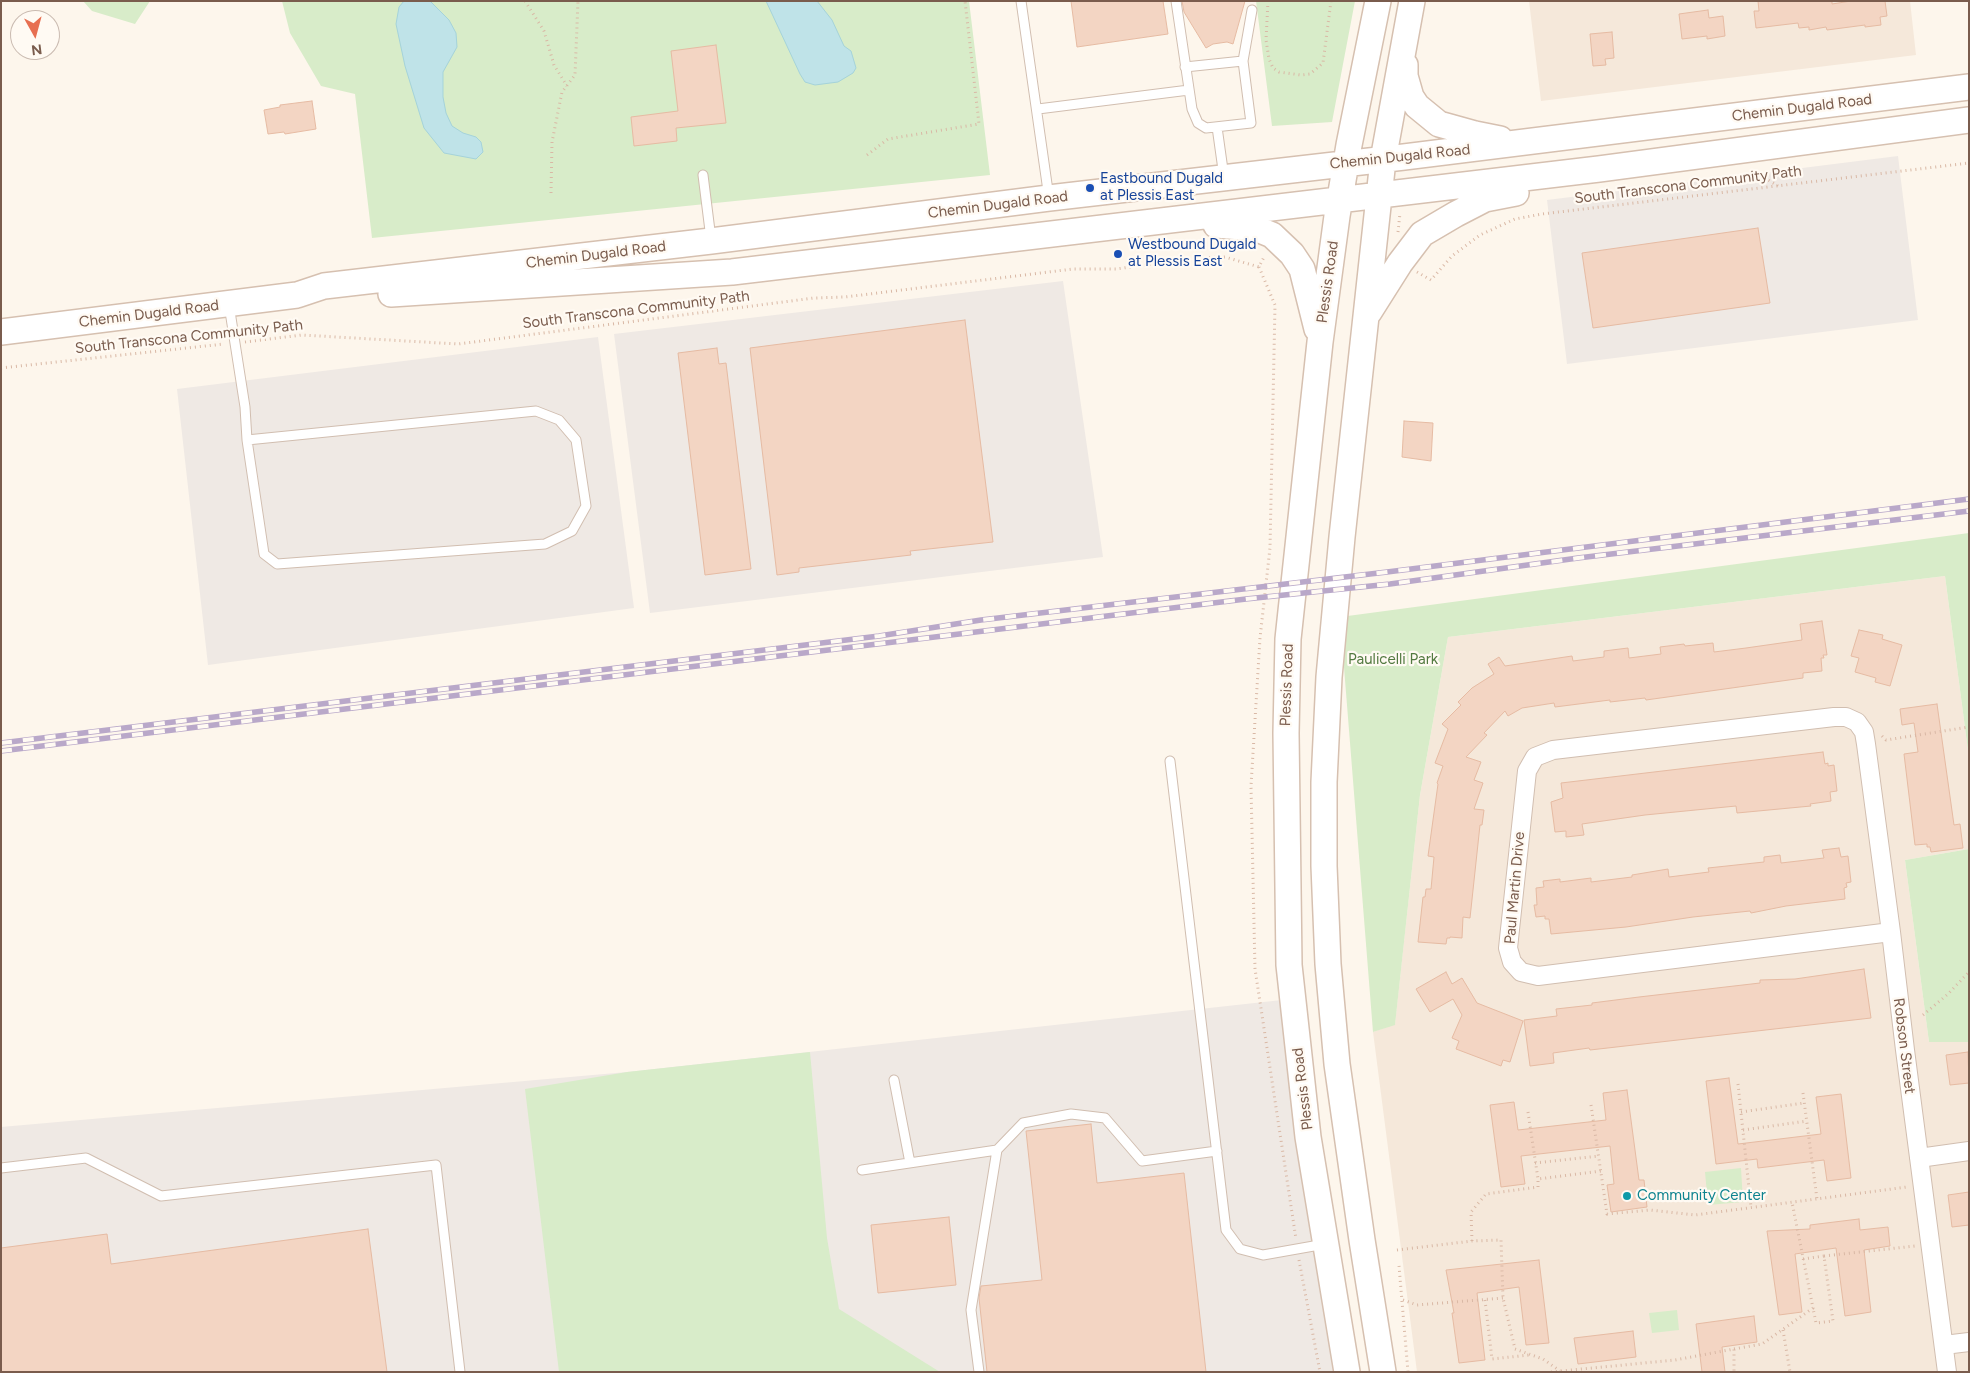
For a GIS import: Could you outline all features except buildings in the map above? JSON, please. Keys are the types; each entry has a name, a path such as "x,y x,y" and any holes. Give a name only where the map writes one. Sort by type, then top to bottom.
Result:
{"main road":[{"name":"Plessis Road","path":"1346,1372 1308,1137 1289,965 1286,733 1288,639 1320,342 1346,163 1378,1"},
{"path":"1383,1372 1337,1064 1328,964 1324,866 1324,782 1329,677 1342,537 1382,160 1412,1"},
{"path":"1405,36 1405,76 1411,97 1417,106 1439,124 1474,134 1522,143"},
{"name":"Chemin Dugald Road","path":"1,332 297,295 324,286 711,241 1224,177 1382,160 1969,87"},
{"name":"Chemin Dugald Road","path":"297,295 326,298 732,272 1599,169 1969,120"},
{"path":"1366,316 1400,263 1422,234 1485,199 1562,183 1599,169"},
{"path":"1049,198 1051,234"},
{"path":"1169,219 1255,228 1272,236 1292,254 1302,270 1320,342"},
{"path":"711,241 718,258 732,272"}],"street":[{"name":"Paul Martin Drive","path":"1857,722 1846,717 1834,717 1552,750 1535,757 1527,771 1508,948 1512,962 1521,972 1538,976 1891,932"},
{"name":"Robson Street","path":"1857,722 1864,732 1866,744 1947,1372"},
{"path":"1919,1158 1969,1151"},
{"path":"1944,1346 1969,1342"}],"lane":[{"path":"1021,1 1038,109 1049,198"},
{"path":"1176,1 1192,110 1198,123 1206,128 1251,124 1243,61 1252,10"},
{"path":"1185,67 1243,61"},
{"path":"1038,109 1189,90"},
{"path":"1217,127 1224,177"},
{"path":"703,175 711,241"},
{"path":"228,304 245,407 247,440 264,554 277,564 545,544 572,531 586,506 576,440 559,420 536,411 247,440"},
{"path":"1170,761 1226,1230 1240,1249 1263,1255 1325,1244"},
{"path":"894,1080 910,1163"},
{"path":"979,1372 971,1310 997,1150 1023,1123 1071,1114 1105,1118 1142,1160 1217,1151"},
{"path":"862,1170 997,1150"},
{"path":"1,1168 86,1158 161,1196 436,1165 460,1372"}],"path":[{"path":"525,1 544,31 554,65 567,86"},
{"path":"551,193 552,142 562,92 575,75 578,1"},
{"path":"867,155 888,139 979,124 964,1"},
{"path":"1268,1 1266,40 1268,59 1273,68 1279,72 1301,75 1310,74 1323,63 1331,1"},
{"name":"South Transcona Community Path","path":"1431,280 1452,256 1480,235 1515,219 1542,214 1969,163"},
{"path":"1741,176 1757,173 1778,186"},
{"name":"South Transcona Community Path","path":"1,368 302,336 458,344 787,301 845,297 1073,270 1116,269 1197,258 1225,257 1259,267 1265,255"},
{"path":"1886,740 1969,727"},
{"path":"1923,1015 1948,994 1969,972"},
{"path":"1738,1084 1751,1207"},
{"path":"1803,1093 1816,1199"},
{"path":"1741,1112 1804,1103"},
{"path":"1591,1105 1607,1214 1650,1210 1695,1215 1922,1185"},
{"path":"1472,1241 1471,1212 1486,1194 1538,1187 1528,1112"},
{"path":"1743,1130 1807,1121"},
{"path":"1535,1163 1599,1156"},
{"path":"1538,1179 1601,1171"},
{"path":"1792,1202 1816,1323 1833,1321 1824,1256"},
{"path":"1397,1250 1472,1241 1501,1240 1503,1298 1516,1349 1543,1359 1560,1371"},
{"path":"1804,1259 1930,1244"},
{"path":"1399,1266 1408,1372"},
{"path":"1403,1300 1417,1305 1503,1298"},
{"path":"1484,1300 1492,1359 1532,1354"},
{"path":"1551,1372 1598,1370 1675,1360 1762,1344 1813,1308"},
{"path":"1783,1330 1790,1372"},
{"path":"1734,1349 1734,1372"}],"shaded area":[{"path":"1529,1 1910,1 1916,55 1541,101"},
{"path":"1898,156 1918,320 1567,364 1547,200"},
{"path":"1063,281 1103,557 650,613 614,334"},
{"path":"598,337 634,608 208,665 177,389"},
{"path":"1945,576 1969,758 1969,849 1905,860 1929,1042 1969,1042 1969,1372 1417,1372 1373,1032 1395,1024 1420,795 1448,637"},
{"path":"1291,999 1346,1372 1,1372 1,1127 627,1072"}],"green space":[{"path":"83,1 150,1 135,24 92,11"},
{"path":"282,1 969,1 990,175 372,238 355,94 321,86 290,33"},
{"path":"1256,1 1355,1 1332,122 1272,126"},
{"name":"Paulicelli Park","path":"1969,533 1969,758 1945,576 1448,637 1420,795 1395,1025 1373,1032 1340,617"},
{"path":"1969,849 1969,1042 1929,1042 1905,860"},
{"path":"810,1052 827,1238 839,1309 940,1372 559,1372 525,1089 627,1072"},
{"path":"1741,1168 1743,1202 1708,1205 1705,1172"},
{"path":"1677,1310 1679,1330 1652,1333 1649,1313"}],"water":[{"path":"404,1 430,1 449,20 456,33 457,47 443,72 443,97 446,113 452,126 463,133 476,137 481,142 483,152 476,159 444,153 424,128 405,66 396,24 399,7"},
{"path":"766,1 817,1 832,20 844,46 851,51 856,68 853,73 838,82 815,85 805,82"}],"railway":[{"path":"1,743 879,636 981,620 1387,572 1969,499"},
{"path":"1,751 1246,599 1390,584 1578,558 1969,511"}],"place":[{"name":"Eastbound Dugald at Plessis East","path":"1090,188"},
{"name":"Westbound Dugald at Plessis East","path":"1118,254"},
{"name":"Community Center","path":"1627,1196"}]}
